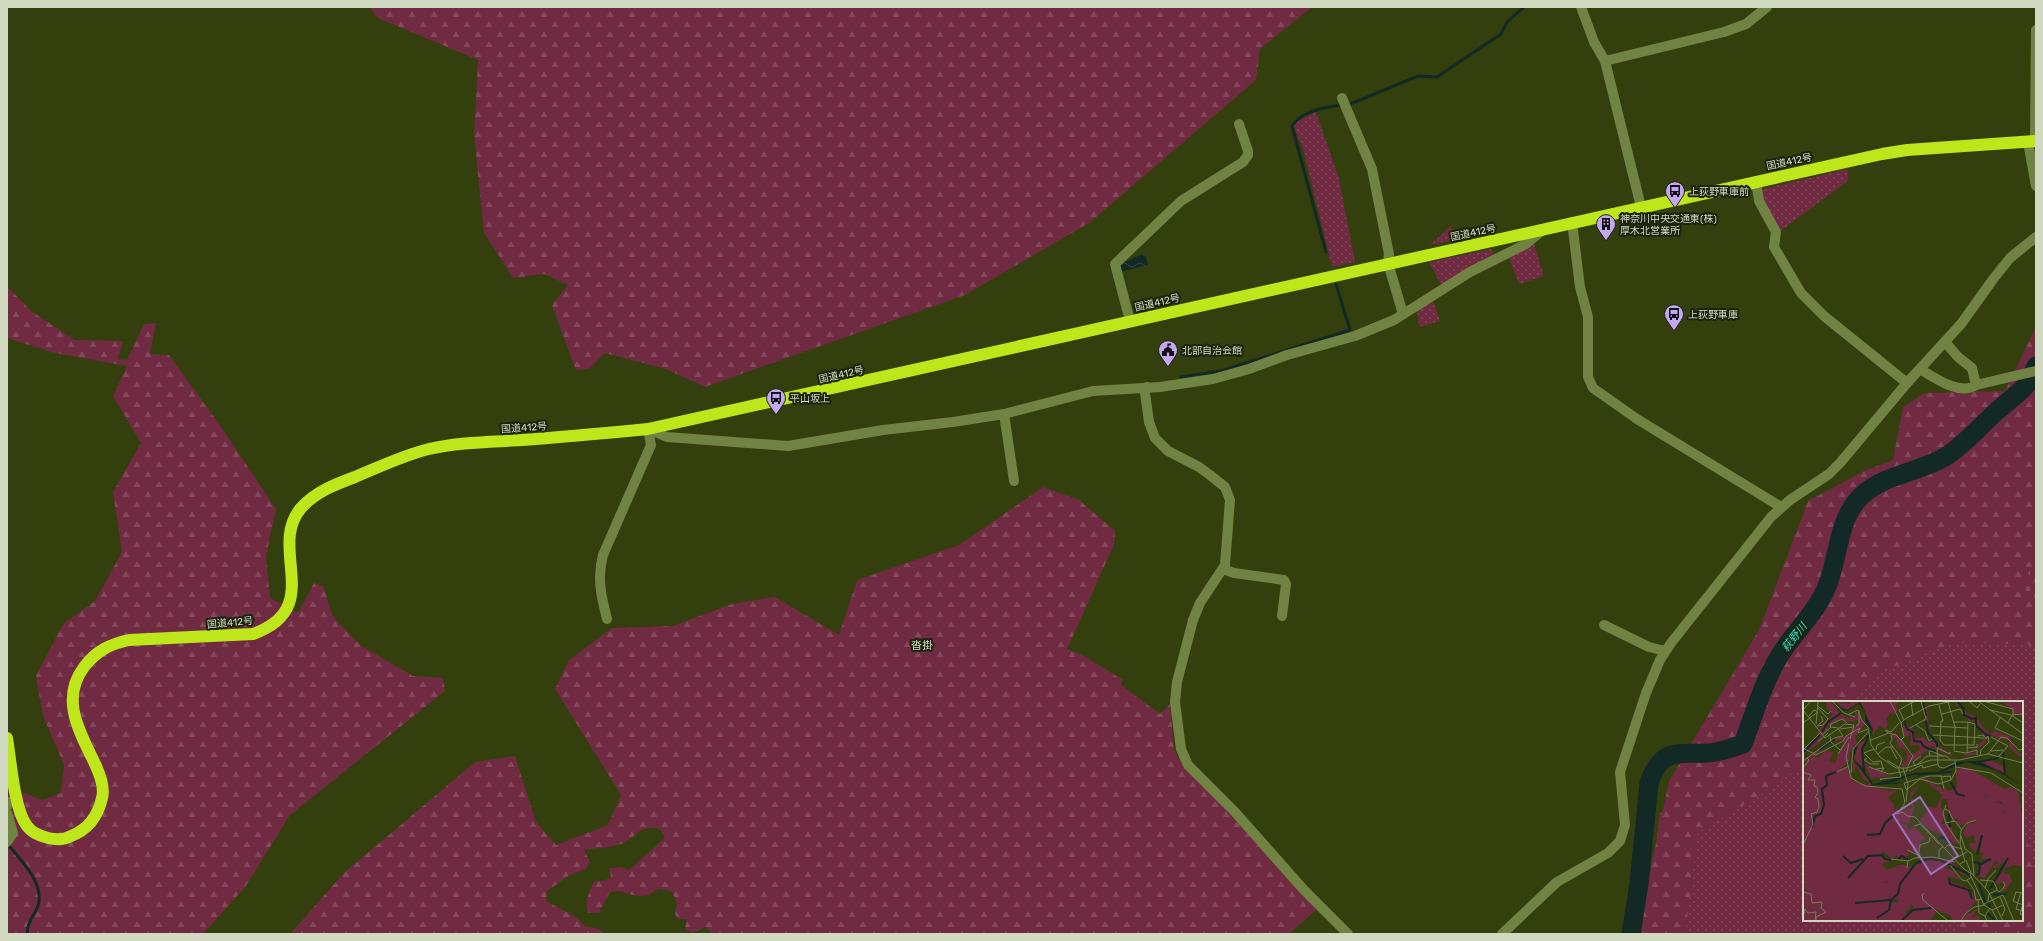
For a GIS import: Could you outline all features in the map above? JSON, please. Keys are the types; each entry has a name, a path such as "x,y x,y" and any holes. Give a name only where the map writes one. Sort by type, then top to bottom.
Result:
{"highway":[{"name":"国道412号","path":"7,738 12,803 28,828 44,837 55,840 67,838 80,833 90,825 100,806 103,796 99,772 75,720 73,692 81,671 89,660 101,650 114,644 129,640 253,634 267,629 277,622 290,600 292,580 290,532 300,509 312,497 390,462 429,449 486,442 648,428 1756,181 1907,150 2033,142"}],"street":[{"path":"1580,7 1594,42 1605,61 1641,207"},
{"path":"1605,61 1724,32 1746,24 1767,7"},
{"path":"2036,30 2033,142 2036,186"},
{"path":"1343,102 1372,169 1389,254 1388,263 1403,314"},
{"path":"1130,321 1116,264 1181,201 1243,162 1248,155 1248,151 1239,124"},
{"path":"1756,181 1759,201 1776,232 1774,247 1801,293 1824,316 1907,383"},
{"path":"1572,222 1580,288 1588,317 1588,377 1593,388 1637,419 1781,507"},
{"path":"648,428 667,437 788,446 883,430 1004,414 1093,390 1175,385 1237,372 1287,355 1355,336 1394,320 1470,272 1526,244 1546,228"},
{"path":"1502,934 1557,882 1608,853 1620,841 1625,825 1619,784 1620,772 1646,693 1665,651 1771,517 1781,507 1829,474 1907,383 1961,324 2010,258 2036,237"},
{"path":"1945,342 1958,357 1972,368 1976,385"},
{"path":"1920,369 1961,389 1970,389 1976,385 2013,378 2036,371"},
{"path":"1147,387 1145,392 1149,422 1152,431 1161,444 1222,484 1230,497 1223,569 1200,603 1182,656 1175,694 1180,749 1188,764 1234,811 1304,890 1348,934"},
{"path":"1004,414 1014,481"},
{"path":"607,618 600,588 599,570 603,555 651,445 648,428"},
{"path":"1223,569 1234,573 1284,580 1286,584 1282,616"},
{"path":"1604,625 1649,647 1665,651"},
{"path":"7,813 13,833 9,839"}],"green space":[{"path":"369,7 1312,7 1260,49 1256,80 1089,223 965,295 705,387 666,369 605,353 589,369 576,370 552,305 568,285 544,274 513,278 484,233 474,135 478,60 378,18"},
{"path":"1316,112 1339,179 1355,262 1332,267 1303,149 1294,127 1296,122"},
{"path":"1848,169 1848,180 1845,183 1779,232 1762,200 1762,189"},
{"path":"1451,226 1455,240 1430,245"},
{"path":"1534,244 1544,276 1519,284 1508,255"},
{"path":"1492,249 1494,256 1441,284 1429,262"},
{"path":"7,286 31,311 75,340 123,341 118,359 127,360 144,324 156,323 150,354 169,355 224,431 276,509 266,556 270,598 298,613 314,583 323,586 333,617 360,645 413,676 443,678 445,691 290,815 246,886 203,934 7,934 7,786 42,800 61,793 64,765 43,716 36,676 63,624 95,601 122,552 113,492 141,443 113,396 127,366 55,353 7,338"},
{"path":"1432,298 1440,321 1419,327 1417,308"},
{"path":"2036,327 2036,645 1956,642 1877,673 1855,701 1803,701 1803,765 1760,795 1698,832 1685,934 1637,934 1669,781 1759,630 1808,501 1864,471 1893,460 1903,407 1925,393 2005,391"},
{"path":"1043,487 1079,500 1115,531 1114,545 1067,649 1086,657 1123,680 1121,685 1160,714 1170,704 1174,749 1178,758 1317,909 1289,934 712,934 706,927 693,933 685,929 687,919 678,919 675,914 677,903 672,892 661,889 643,896 615,891 610,892 599,913 588,913 587,901 595,881 604,881 611,877 609,868 621,867 629,870 665,838 660,829 647,828 638,832 626,842 621,844 584,850 590,862 586,869 568,876 547,891 546,901 576,917 585,926 599,929 606,934 290,934 344,873 475,762 515,756 536,822 556,845 608,825 621,795 555,689 569,660 612,628 673,626 732,604 775,597 839,635 857,580 959,545"},
{"path":"2030,566 2036,568 2036,598 2024,596"},
{"path":"2036,571 2036,934 1644,934 1660,813 1730,778 1782,696"},
{"path":"2023,825 2036,875 2036,934 1952,934 1961,921 2023,921"}],"water":[{"path":"1145,254 1148,265 1120,272 1121,264"}],"waterway":[{"path":"1348,105 1418,76 1437,77 1501,34 1507,22 1524,7"},
{"path":"1326,252 1292,126 1296,121 1308,113 1342,105"},
{"path":"1181,377 1221,371 1350,330 1336,284"},
{"name":"萩野川","path":"1631,934 1639,884 1649,783 1654,771 1660,763 1672,755 1709,753 1726,750 1743,744 1764,687 1774,665 1816,607 1826,589 1830,579 1841,534 1849,512 1855,503 1874,486 1934,463 1952,452 2025,387 2036,366"},
{"path":"7,843 24,863 34,878 39,894 38,906 29,924 27,934"}],"place":[{"name":"上荻野車庫前","path":"1675,208"},
{"name":"神奈川中央交通東(株) 厚木北営業所","path":"1606,241"},
{"name":"上荻野車庫","path":"1674,331"},
{"name":"北部自治会館","path":"1168,367"},
{"name":"平山坂上","path":"776,415"}],"district":[{"name":"沓掛","path":"922,645"}]}
